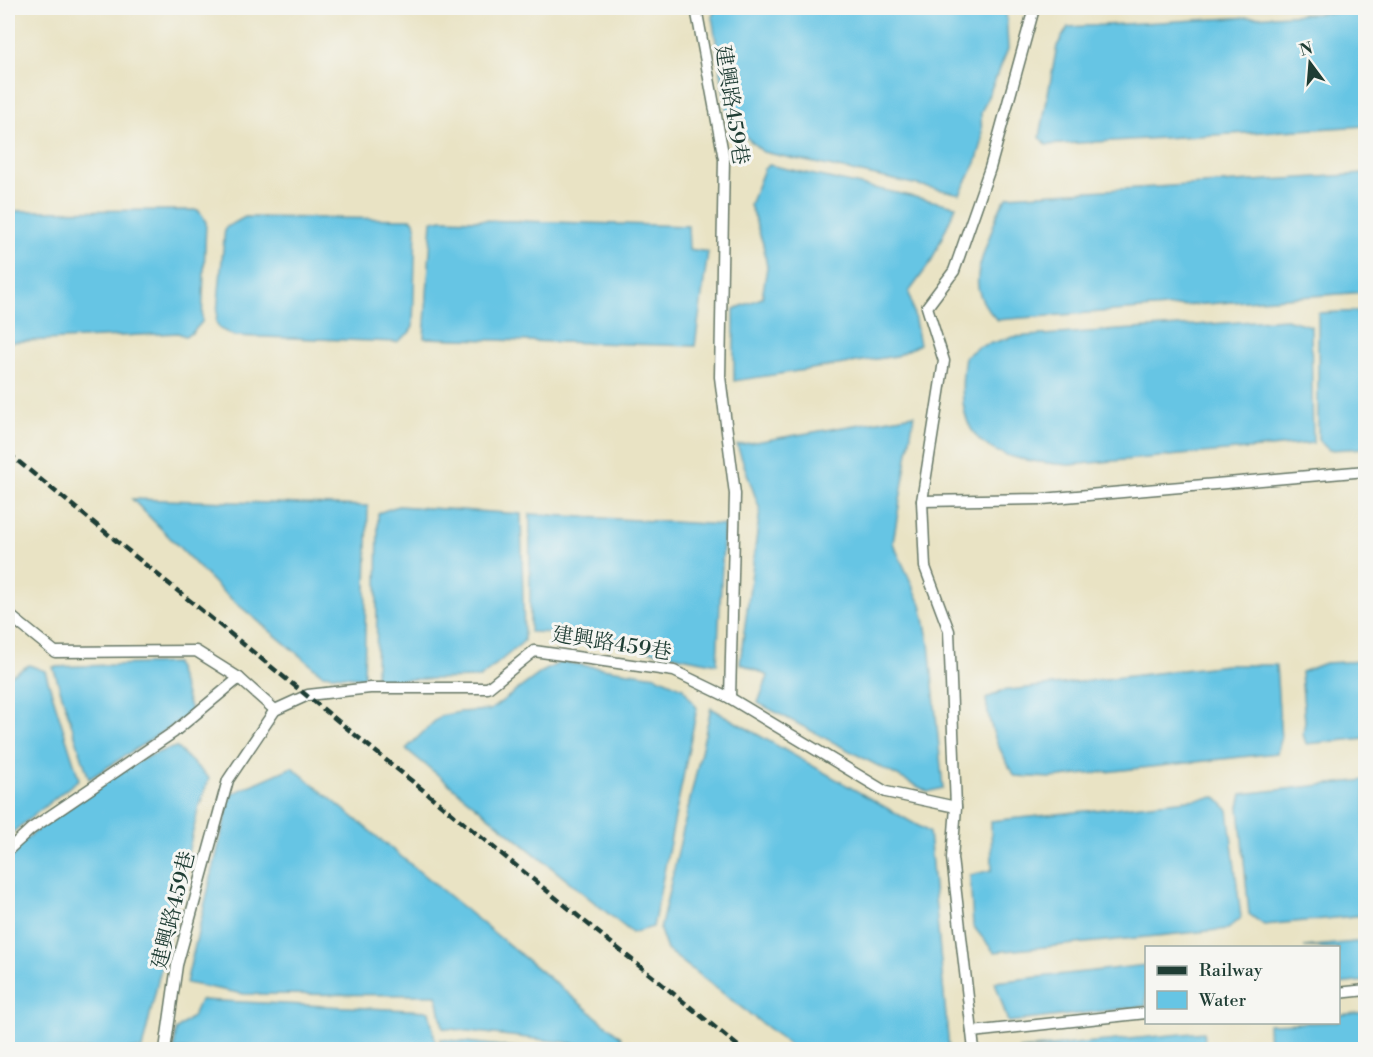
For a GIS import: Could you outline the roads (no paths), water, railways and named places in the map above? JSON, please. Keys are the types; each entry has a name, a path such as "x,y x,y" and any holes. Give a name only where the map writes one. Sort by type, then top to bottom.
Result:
{"lane":[{"name":"建興路459巷","path":"165,1050 177,965 228,780 274,710 308,695 370,688 488,688 534,651 674,671 730,698 735,494 720,377 724,159 696,8"},
{"path":"974,1050 952,858 956,807 949,631 925,567 922,501 944,361 927,307 954,271 1008,108 1032,8"},
{"path":"922,501 1042,499 1365,471"},
{"path":"8,614 55,652 196,651 239,678 274,710"},
{"path":"8,850 31,829 174,732 239,678"},
{"path":"730,698 886,792 956,807"},
{"path":"1340,993 1365,990"},
{"path":"972,1032 1145,1013"}],"water":[{"path":"717,8 1006,8 1008,49 981,113 982,143 976,163 960,194 763,152 735,127 727,111 712,16"},
{"path":"1365,11 1365,126 1046,145 1040,137 1057,46 1068,27"},
{"path":"769,165 956,206 931,262 909,292 920,344 896,356 734,381 734,309 762,298 767,267 763,244 750,205 764,169"},
{"path":"1365,174 1365,292 997,320 982,299 979,290 981,261 1001,206 1008,196"},
{"path":"198,210 206,222 202,322 192,333 185,336 178,333 8,342 8,211"},
{"path":"245,217 412,219 416,225 413,327 409,333 397,342 234,336 220,329 216,323 225,228"},
{"path":"443,219 688,226 689,249 708,252 695,346 424,338 432,221"},
{"path":"1365,311 1365,448 1329,450 1318,440 1318,313"},
{"path":"1286,319 1311,326 1313,443 1069,465 1018,458 998,452 982,442 971,429 964,411 962,387 965,357 978,347 1013,337"},
{"path":"914,415 893,543 921,604 929,643 943,788 928,792 758,703 768,676 740,663 760,510 737,445"},
{"path":"132,499 368,506 364,678 322,674 224,593"},
{"path":"398,506 521,514 524,641 480,678 376,680 378,513"},
{"path":"530,514 724,525 717,664 561,633 530,632"},
{"path":"1365,661 1365,738 1306,744 1303,734 1305,721 1301,672 1325,663"},
{"path":"561,662 656,676 683,688 697,708 653,927 632,933 406,749 440,716 490,710 542,672"},
{"path":"175,663 192,713 89,779 53,667"},
{"path":"29,665 45,671 79,779 8,836 8,677"},
{"path":"1226,665 1276,665 1281,740 1277,753 1051,778 1015,776 992,730 986,699 1001,691"},
{"path":"711,708 929,832 949,1049 795,1049 667,950 660,930"},
{"path":"176,747 209,778 199,806 142,1049 8,1050 8,854 45,823 109,777 154,754"},
{"path":"292,767 621,1037 621,1049 443,1028 437,995 244,994 186,983 231,794"},
{"path":"1365,780 1365,915 1264,925 1249,914 1239,807 1242,794"},
{"path":"1216,797 1228,810 1241,918 1228,929 994,952 973,926 970,875 992,870 991,821"},
{"path":"1365,941 1365,981 1340,984 1340,946 1314,946"},
{"path":"1145,965 1145,1006 1008,1022 995,982"},
{"path":"200,1000 429,1011 437,1049 174,1049 176,1030 193,1016"},
{"path":"1365,1012 1365,1049 1269,1049 1268,1024 1340,1024 1340,1015"},
{"path":"1204,1032 1205,1049 1019,1049"},
{"path":"440,1039 527,1049 441,1049"}],"railway":[{"path":"8,453 743,1050"}]}
